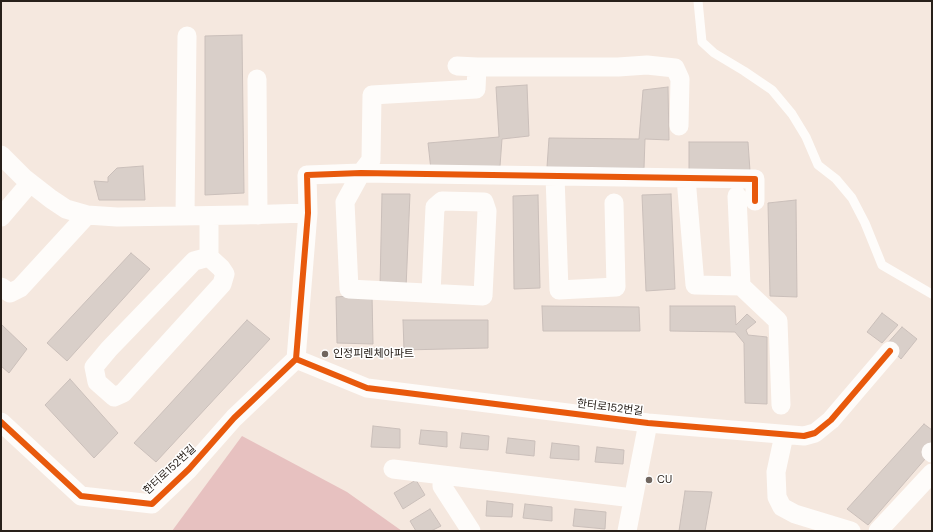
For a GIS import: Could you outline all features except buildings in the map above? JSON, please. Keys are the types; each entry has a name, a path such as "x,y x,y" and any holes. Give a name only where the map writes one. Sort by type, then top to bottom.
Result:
{"street":[{"path":"185,216 187,36"},
{"path":"457,66 648,65 675,68 680,79 679,126"},
{"path":"431,293 435,207 442,201 484,202 487,211 483,296 349,289 345,202 361,173 371,160 372,95 476,89 477,67"},
{"path":"257,79 258,215"},
{"path":"1,155 30,183 66,209 87,215 117,217 308,213"},
{"path":"296,359 308,213 307,175 361,173 755,178 755,201"},
{"path":"555,176 559,290 616,287 614,203"},
{"path":"686,178 695,285 741,286 778,321 781,405"},
{"path":"1,217 30,183"},
{"path":"737,196 741,286"},
{"path":"1,287 10,293 20,288 87,215"},
{"path":"209,216 209,257 225,274 222,284 123,393 114,397 97,382 94,367 109,349 194,261 209,257"},
{"name":"한터로152번길","path":"1,422 81,496 152,504 189,468 234,418 296,359 367,388 648,423 804,436 815,433 831,420 890,351"},
{"path":"627,531 648,423"},
{"path":"784,434 776,472 777,497 782,507 805,517 851,531"},
{"path":"393,469 634,498"},
{"path":"878,531 932,473"},
{"path":"442,476 442,486 471,531"}],"lane":[{"path":"698,1 702,42 714,53 772,90 792,114 806,137 818,165 836,179 852,198 865,223 882,265 932,294"}],"shaded area":[{"path":"242,436 347,492 402,531 172,531"}],"cycle path":[{"path":"1,422 81,496 152,504 189,469 234,418 296,359 308,213 307,175 361,173 755,179 755,201"},
{"path":"296,359 367,388 648,423 804,436 815,433 831,420 890,351"}],"place":[{"name":"인정피렌체아파트","path":"325,354"},
{"name":"CU","path":"649,480"}]}
